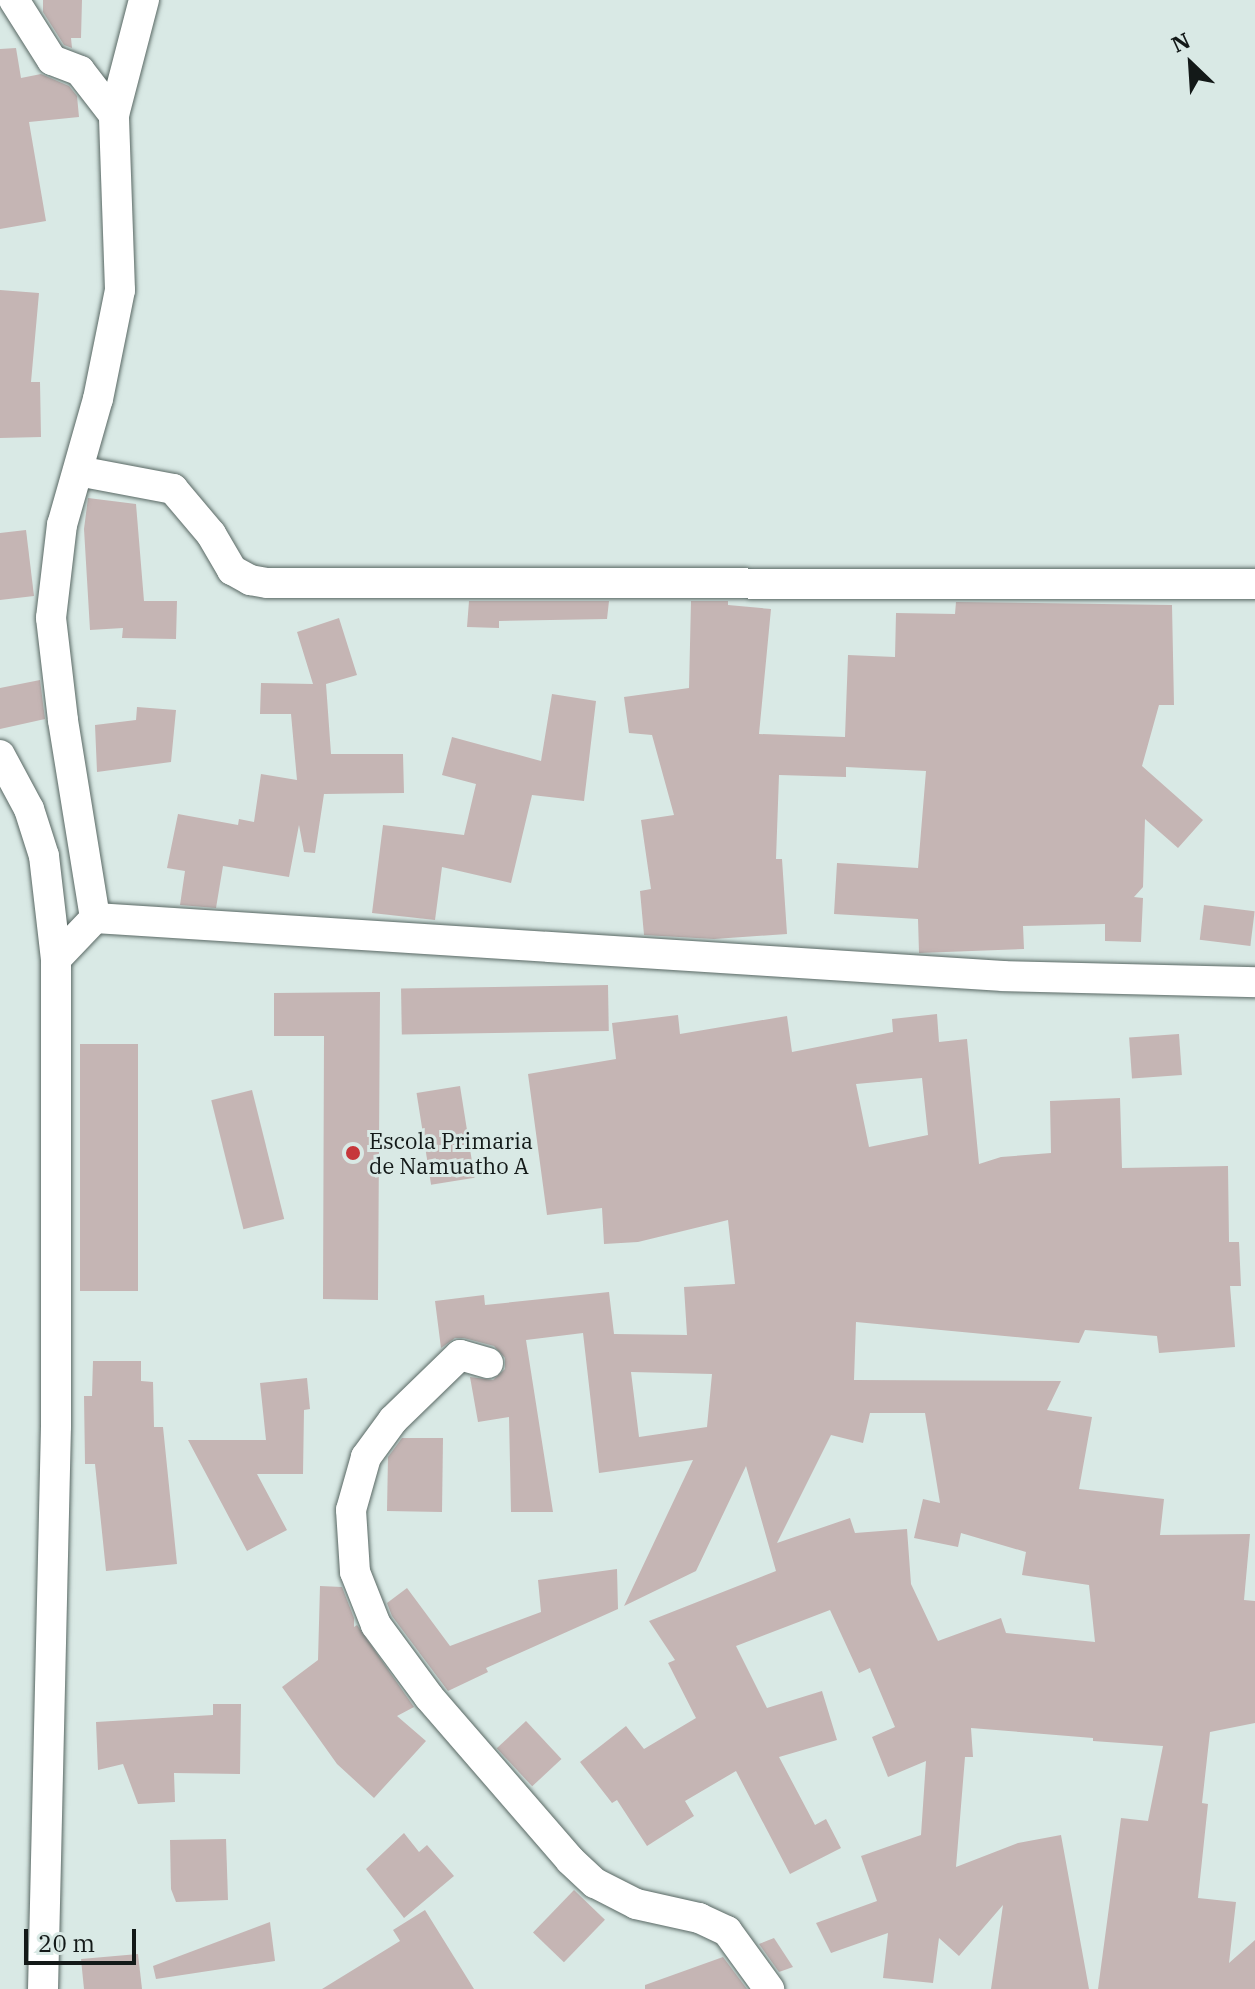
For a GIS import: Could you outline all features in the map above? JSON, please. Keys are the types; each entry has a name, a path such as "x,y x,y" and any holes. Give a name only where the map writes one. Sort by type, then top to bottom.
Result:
{"street":[{"path":"14,0 52,60 80,71 114,115"},
{"path":"95,918 63,720 51,618 62,525 78,471 120,290 114,115 144,0"},
{"path":"78,471 173,489 211,534 232,570 250,580 267,583 1255,584"},
{"path":"0,755 29,809 44,856 56,959 56,1426 43,1989"},
{"path":"56,959 95,918"},
{"path":"95,918 1003,976 1255,982"},
{"path":"488,1363 460,1355 393,1420 366,1457 351,1510 355,1572 376,1625 429,1697 570,1860 595,1883 636,1904 699,1918 727,1931 769,1989"}],"building":[{"path":"43,0 82,0 81,38 71,38 72,48 64,45 43,12"},
{"path":"16,48 21,78 41,74 69,86 77,96 79,117 29,122 46,221 0,229 0,49"},
{"path":"0,290 39,293 31,382 40,382 41,437 0,438"},
{"path":"88,498 136,504 144,601 177,601 176,639 122,638 123,628 90,630 84,529"},
{"path":"26,530 34,596 0,600 0,533"},
{"path":"469,601 609,601 607,619 499,621 499,628 467,627"},
{"path":"691,601 728,601 728,605 771,609 759,734 845,737 848,655 895,657 896,613 955,614 956,602 1172,605 1174,705 1159,705 1142,766 1203,820 1178,848 1145,819 1143,887 1134,897 1143,898 1141,942 1105,941 1105,924 1023,926 1024,949 919,953 918,919 834,914 837,863 918,868 926,771 846,767 846,777 779,775 776,859 782,859 787,934 714,939 644,935 640,891 651,889 641,820 674,815 652,735 629,733 624,697 689,688"},
{"path":"339,618 357,675 326,684 331,754 403,754 404,793 324,794 315,853 304,852 299,825 289,877 223,866 216,908 180,905 185,871 167,868 178,814 238,825 239,819 254,822 261,774 297,780 291,714 260,714 261,683 313,684 297,632"},
{"path":"40,680 45,719 0,729 0,688"},
{"path":"552,694 596,701 584,801 532,795 511,883 442,867 435,920 372,913 383,825 464,835 476,784 442,775 452,737 541,761"},
{"path":"137,707 176,710 171,762 97,772 95,725 136,720"},
{"path":"1204,905 1255,911 1250,946 1200,940"},
{"path":"608,985 609,1031 402,1035 401,989"},
{"path":"380,992 378,1300 323,1299 324,1036 274,1036 274,993"},
{"path":"937,1014 939,1042 967,1039 979,1164 1001,1157 1051,1153 1050,1101 1120,1098 1122,1168 1228,1166 1229,1242 1239,1242 1241,1286 1230,1286 1235,1347 1159,1353 1157,1336 1085,1330 1079,1343 856,1322 854,1380 1061,1381 1047,1410 1092,1417 1079,1489 1164,1499 1160,1535 1250,1534 1244,1600 1255,1601 1255,1723 1210,1732 1202,1803 1208,1804 1198,1898 1236,1902 1229,1963 1255,1940 1255,1989 1098,1989 1121,1818 1148,1821 1163,1746 1093,1741 1093,1738 971,1728 973,1757 965,1757 956,1867 1018,1843 1061,1835 1089,1989 991,1989 1003,1905 959,1956 939,1938 933,1983 883,1978 888,1933 831,1953 816,1923 877,1901 861,1856 921,1835 926,1761 888,1777 872,1737 895,1727 870,1668 859,1673 830,1610 736,1646 767,1708 822,1691 837,1740 779,1757 815,1825 826,1819 841,1848 790,1874 736,1771 685,1801 694,1816 647,1846 617,1800 612,1803 580,1762 626,1726 644,1749 696,1718 668,1663 675,1660 649,1621 776,1571 746,1466 696,1571 624,1606 693,1460 599,1473 583,1333 526,1340 553,1512 511,1512 509,1417 478,1422 470,1377 493,1380 505,1369 505,1358 494,1346 464,1338 455,1338 441,1348 435,1301 484,1295 485,1305 609,1292 614,1334 687,1335 684,1287 735,1284 728,1220 638,1242 604,1244 602,1208 547,1215 528,1074 616,1059 612,1023 678,1015 680,1034 787,1016 792,1052 893,1032 892,1019","holes":["922,1078 928,1135 869,1147 856,1084","631,1372 712,1374 707,1427 639,1437","870,1413 925,1413 940,1503 923,1499 914,1538 958,1547 961,1533 1026,1552 1022,1575 1089,1585 1095,1642 1006,1633 1001,1618 938,1641 911,1584 907,1529 855,1533 850,1518 777,1543 831,1435 863,1443"]},
{"path":"1179,1034 1182,1075 1132,1078 1129,1037"},
{"path":"80,1044 138,1044 138,1291 80,1291"},
{"path":"460,1086 475,1178 431,1185 417,1093"},
{"path":"252,1090 284,1219 243,1229 211,1100"},
{"path":"93,1361 141,1361 141,1381 153,1382 154,1427 163,1427 177,1564 106,1571 95,1464 85,1464 84,1396 92,1396"},
{"path":"307,1378 310,1409 304,1410 303,1474 257,1474 287,1530 247,1551 188,1440 266,1440 260,1383"},
{"path":"402,1438 443,1438 442,1512 387,1511 388,1457"},
{"path":"617,1569 618,1609 486,1668 488,1672 448,1691 392,1616 387,1603 407,1588 450,1646 541,1612 538,1580"},
{"path":"320,1586 342,1587 354,1618 354,1627 357,1625 414,1707 397,1716 426,1741 374,1798 337,1764 282,1687 318,1660"},
{"path":"213,1704 241,1704 240,1774 174,1773 175,1802 138,1804 123,1764 98,1770 96,1722 213,1715"},
{"path":"526,1721 561,1759 532,1786 497,1748"},
{"path":"404,1833 419,1852 427,1845 454,1876 404,1918 366,1869"},
{"path":"226,1839 228,1900 176,1902 171,1889 170,1840"},
{"path":"574,1890 605,1920 564,1962 533,1932"},
{"path":"425,1910 474,1989 322,1989 400,1941 393,1930"},
{"path":"270,1922 275,1961 156,1979 153,1966"},
{"path":"774,1938 793,1967 779,1972 759,1944"},
{"path":"138,1954 142,1989 84,1989 81,1959"},
{"path":"723,1957 747,1989 645,1989 645,1985"}],"place":[{"name":"Escola Primaria de Namuatho A","path":"353,1153"}]}
